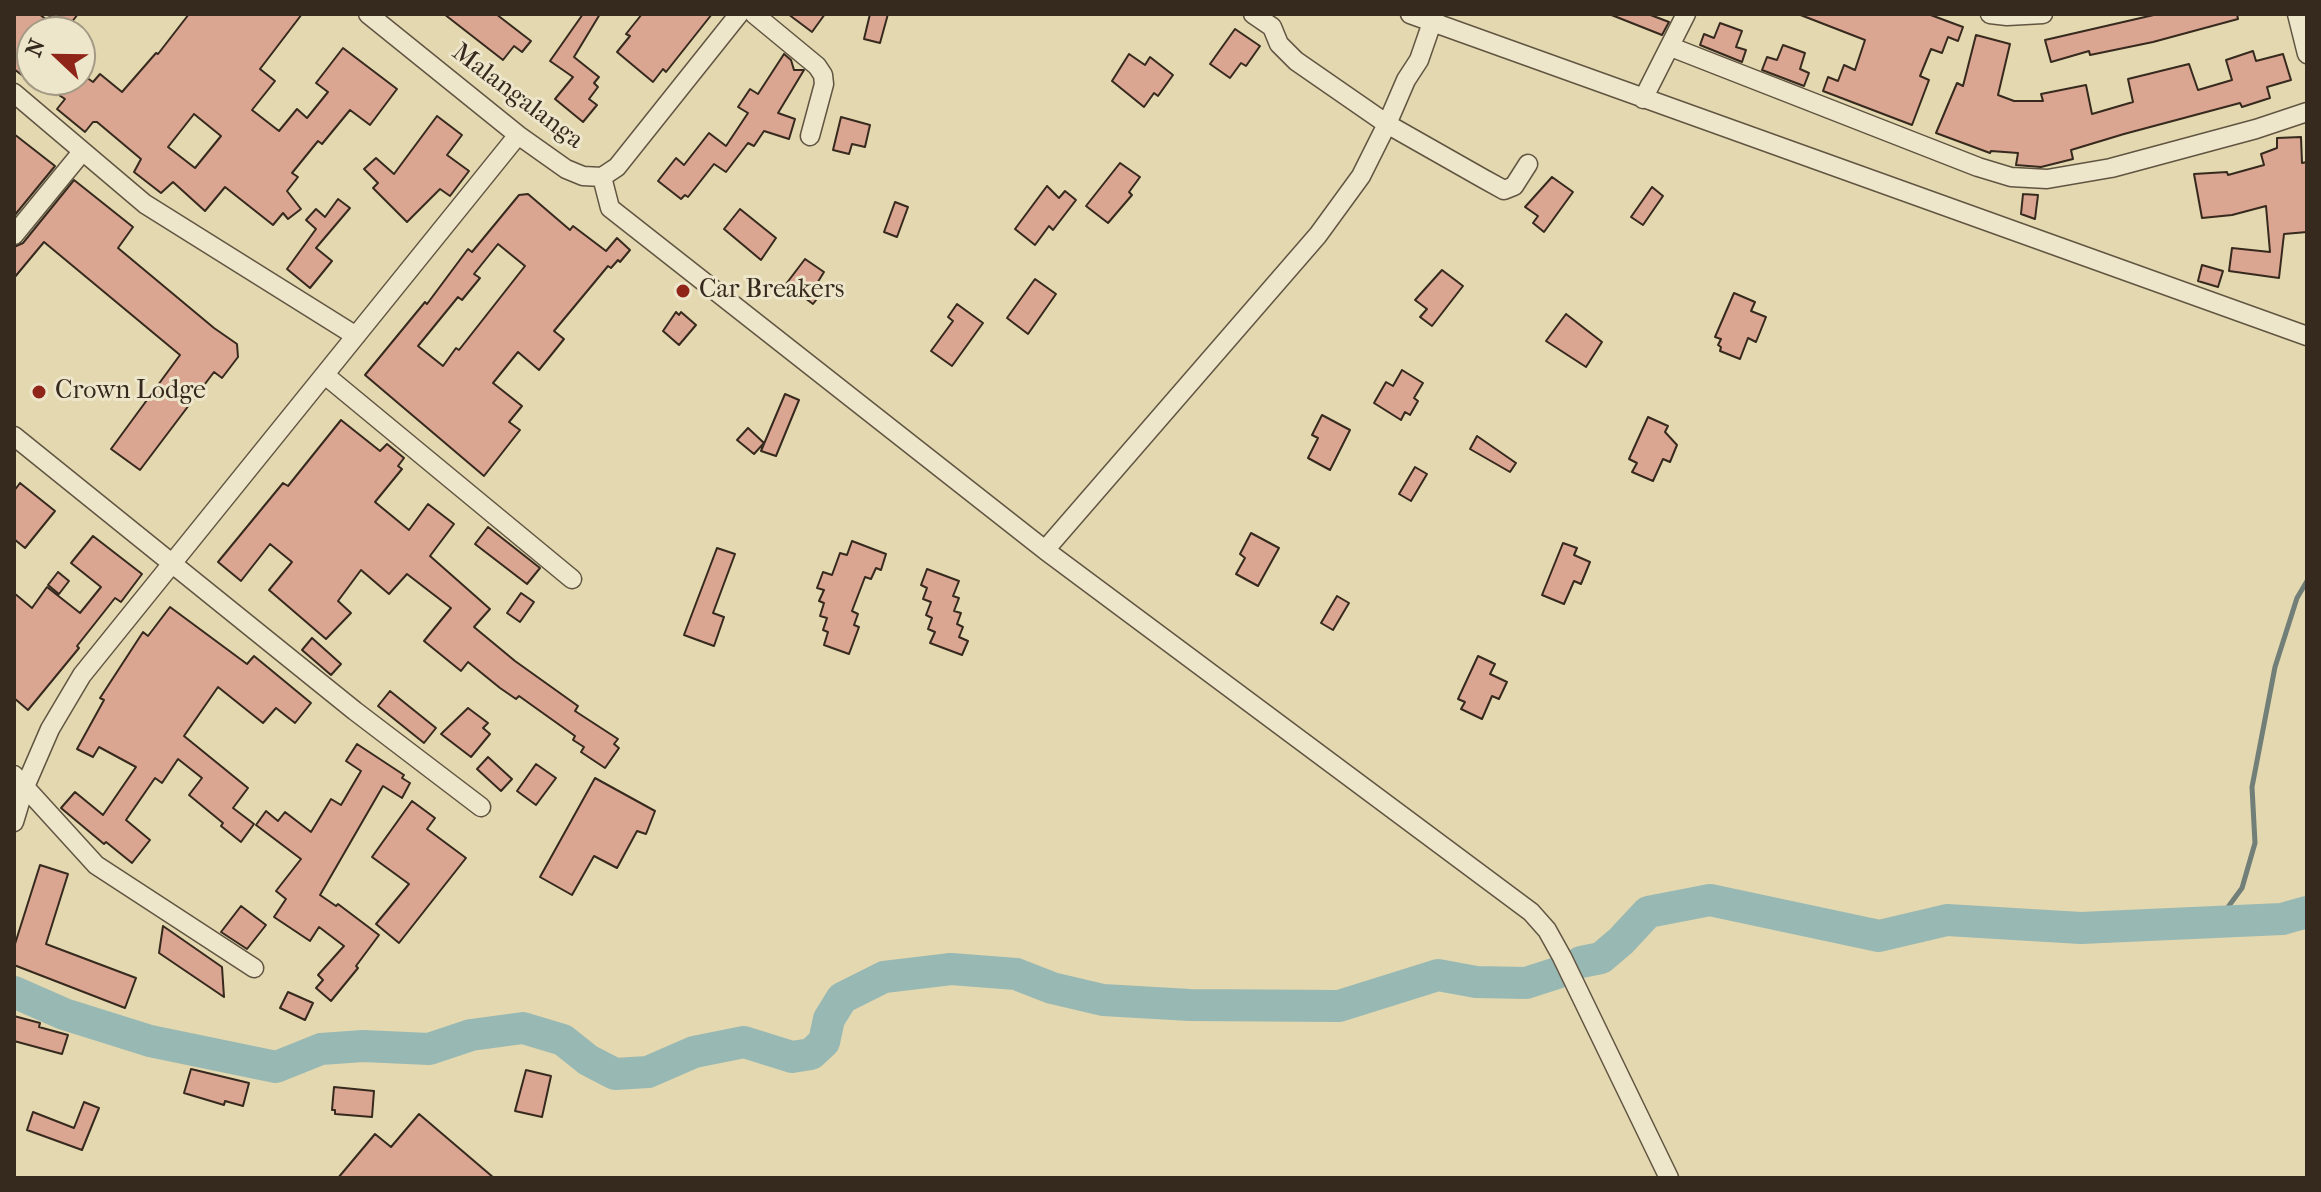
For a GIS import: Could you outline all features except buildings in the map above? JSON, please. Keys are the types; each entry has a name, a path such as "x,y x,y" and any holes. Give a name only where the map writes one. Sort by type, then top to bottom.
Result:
{"street":[{"name":"Malangalanga","path":"368,14 518,135 566,169 583,176 602,177"},
{"path":"739,14 617,167 602,177 610,208 1045,550 1531,912 1547,930 1562,957 1669,1178"},
{"path":"754,14 817,66 823,75 824,84 810,136"},
{"path":"1253,14 1272,27 1279,44 1296,61 1387,124 1504,190 1514,186 1528,164"},
{"path":"1410,14 1433,18 1643,99 2307,336"},
{"path":"1643,99 1686,14"},
{"path":"1990,14 2043,14"},
{"path":"2297,14 2307,54"},
{"path":"1045,550 1318,235 1361,176 1406,80 1419,60 1433,18"},
{"path":"1671,47 1978,167 2011,177 2047,179 2111,168 2307,112"},
{"path":"14,93 145,204 356,336"},
{"path":"14,822 19,782 82,675 518,135"},
{"path":"14,235 82,152"},
{"path":"325,375 572,579"},
{"path":"14,436 173,566 481,807"},
{"path":"19,782 96,865 254,968"}],"waterway":[{"path":"2217,922 2242,888 2255,843 2252,787 2275,667 2297,598 2307,581"},
{"path":"1581,962 1601,958 1648,912 1710,900 1879,936 1947,920 2081,928 2282,919 2307,912"},
{"path":"14,992 64,1014 150,1041 276,1067 321,1049 363,1046 429,1049 471,1035 523,1028 563,1040 588,1060 615,1074 648,1072 694,1052 744,1042 792,1057 811,1054 824,1042 829,1019 842,998 884,977 951,969 1016,974 1052,988 1103,1000 1190,1005 1339,1006 1438,975 1476,982 1526,983 1557,973"}],"place":[{"name":"Car Breakers","path":"683,291"},
{"name":"Crown Lodge","path":"39,392"}]}
